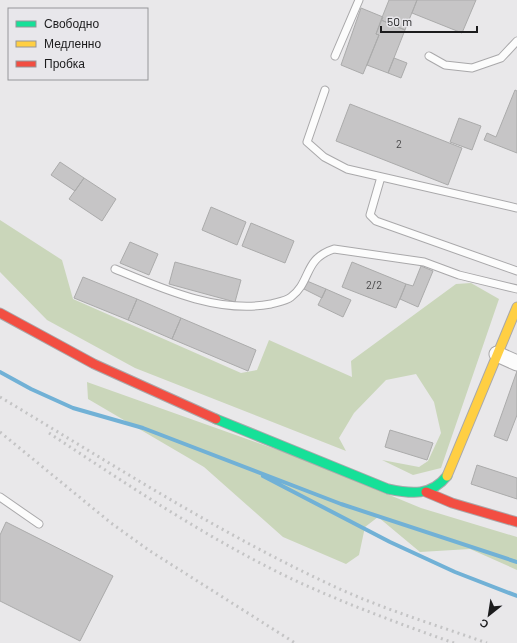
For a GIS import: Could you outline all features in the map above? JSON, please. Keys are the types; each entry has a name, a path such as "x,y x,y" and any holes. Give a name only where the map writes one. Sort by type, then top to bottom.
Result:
{"street":[{"path":"0,313 105,370 189,408 388,489 409,494 426,492 438,487 447,476 463,442 517,307"},
{"path":"497,354 517,362"},
{"path":"426,492 452,503 517,522"}],"lane":[{"path":"335,56 359,0"},
{"path":"428,56 445,65 472,68 501,58 517,41"},
{"path":"325,90 307,142 324,157 347,169 517,208"},
{"path":"381,177 370,215 376,221 517,271"},
{"path":"115,269 162,289 217,304 256,307 282,302 290,298 298,290 315,260 324,252 334,249 424,262 459,276 517,289"},
{"path":"0,497 39,524"}],"green space":[{"path":"0,220 62,260 73,299 241,373 257,370 269,340 352,377 351,361 456,284 471,283 499,299 441,468 413,475 382,460 419,467 428,461 441,433 434,402 416,374 386,380 354,413 339,438 346,451 135,368 47,320 0,272"},
{"path":"87,382 295,456 421,508 517,537 517,570 470,549 420,552 378,517 365,527 359,555 346,564 283,537 204,467 88,399"}],"building":[{"path":"389,0 417,0 405,30 381,20"},
{"path":"417,0 476,0 462,33 412,13"},
{"path":"361,8 383,17 376,34 379,35 363,74 341,65"},
{"path":"381,20 405,30 388,73 367,65 379,35 376,34"},
{"path":"394,58 407,63 401,78 388,73"},
{"path":"515,90 517,91 517,153 484,140 487,133 496,137"},
{"path":"350,104 462,148 448,185 336,141"},
{"path":"459,118 481,126 472,150 450,142"},
{"path":"60,162 84,178 75,191 51,175"},
{"path":"84,178 116,199 102,221 69,199"},
{"path":"211,207 246,222 237,245 202,230"},
{"path":"251,223 294,241 285,263 242,246"},
{"path":"130,242 158,254 149,275 120,263"},
{"path":"175,262 241,280 235,302 169,284"},
{"path":"352,262 406,284 396,308 342,287"},
{"path":"421,266 433,271 418,307 400,299 406,284 413,286"},
{"path":"83,277 137,299 128,320 74,298"},
{"path":"307,281 326,289 322,298 304,289"},
{"path":"326,289 351,300 343,317 318,305"},
{"path":"137,299 181,318 172,339 128,320"},
{"path":"181,318 256,350 248,371 172,339"},
{"path":"517,371 517,415 507,441 494,436"},
{"path":"390,430 433,443 427,460 385,447"},
{"path":"477,465 517,478 517,499 471,484"},
{"path":"6,522 113,576 80,641 0,601 0,535"}],"waterway":[{"path":"0,372 31,389 73,408 143,428 341,504 517,562"},
{"path":"263,476 390,542 455,572 517,596"}],"railway":[{"path":"0,397 211,523 298,569 378,605 487,643"},
{"path":"0,432 111,523 150,551 295,643"},
{"path":"49,433 169,511 262,564 333,597 454,643"}],"traffic: fast":[{"path":"216,419 388,489 405,492 420,492 428,490 441,483 447,476"}],"traffic: slow":[{"path":"447,476 517,307"}],"traffic: jam":[{"path":"0,313 94,364 216,419"},
{"path":"426,492 452,503 517,522"}]}
